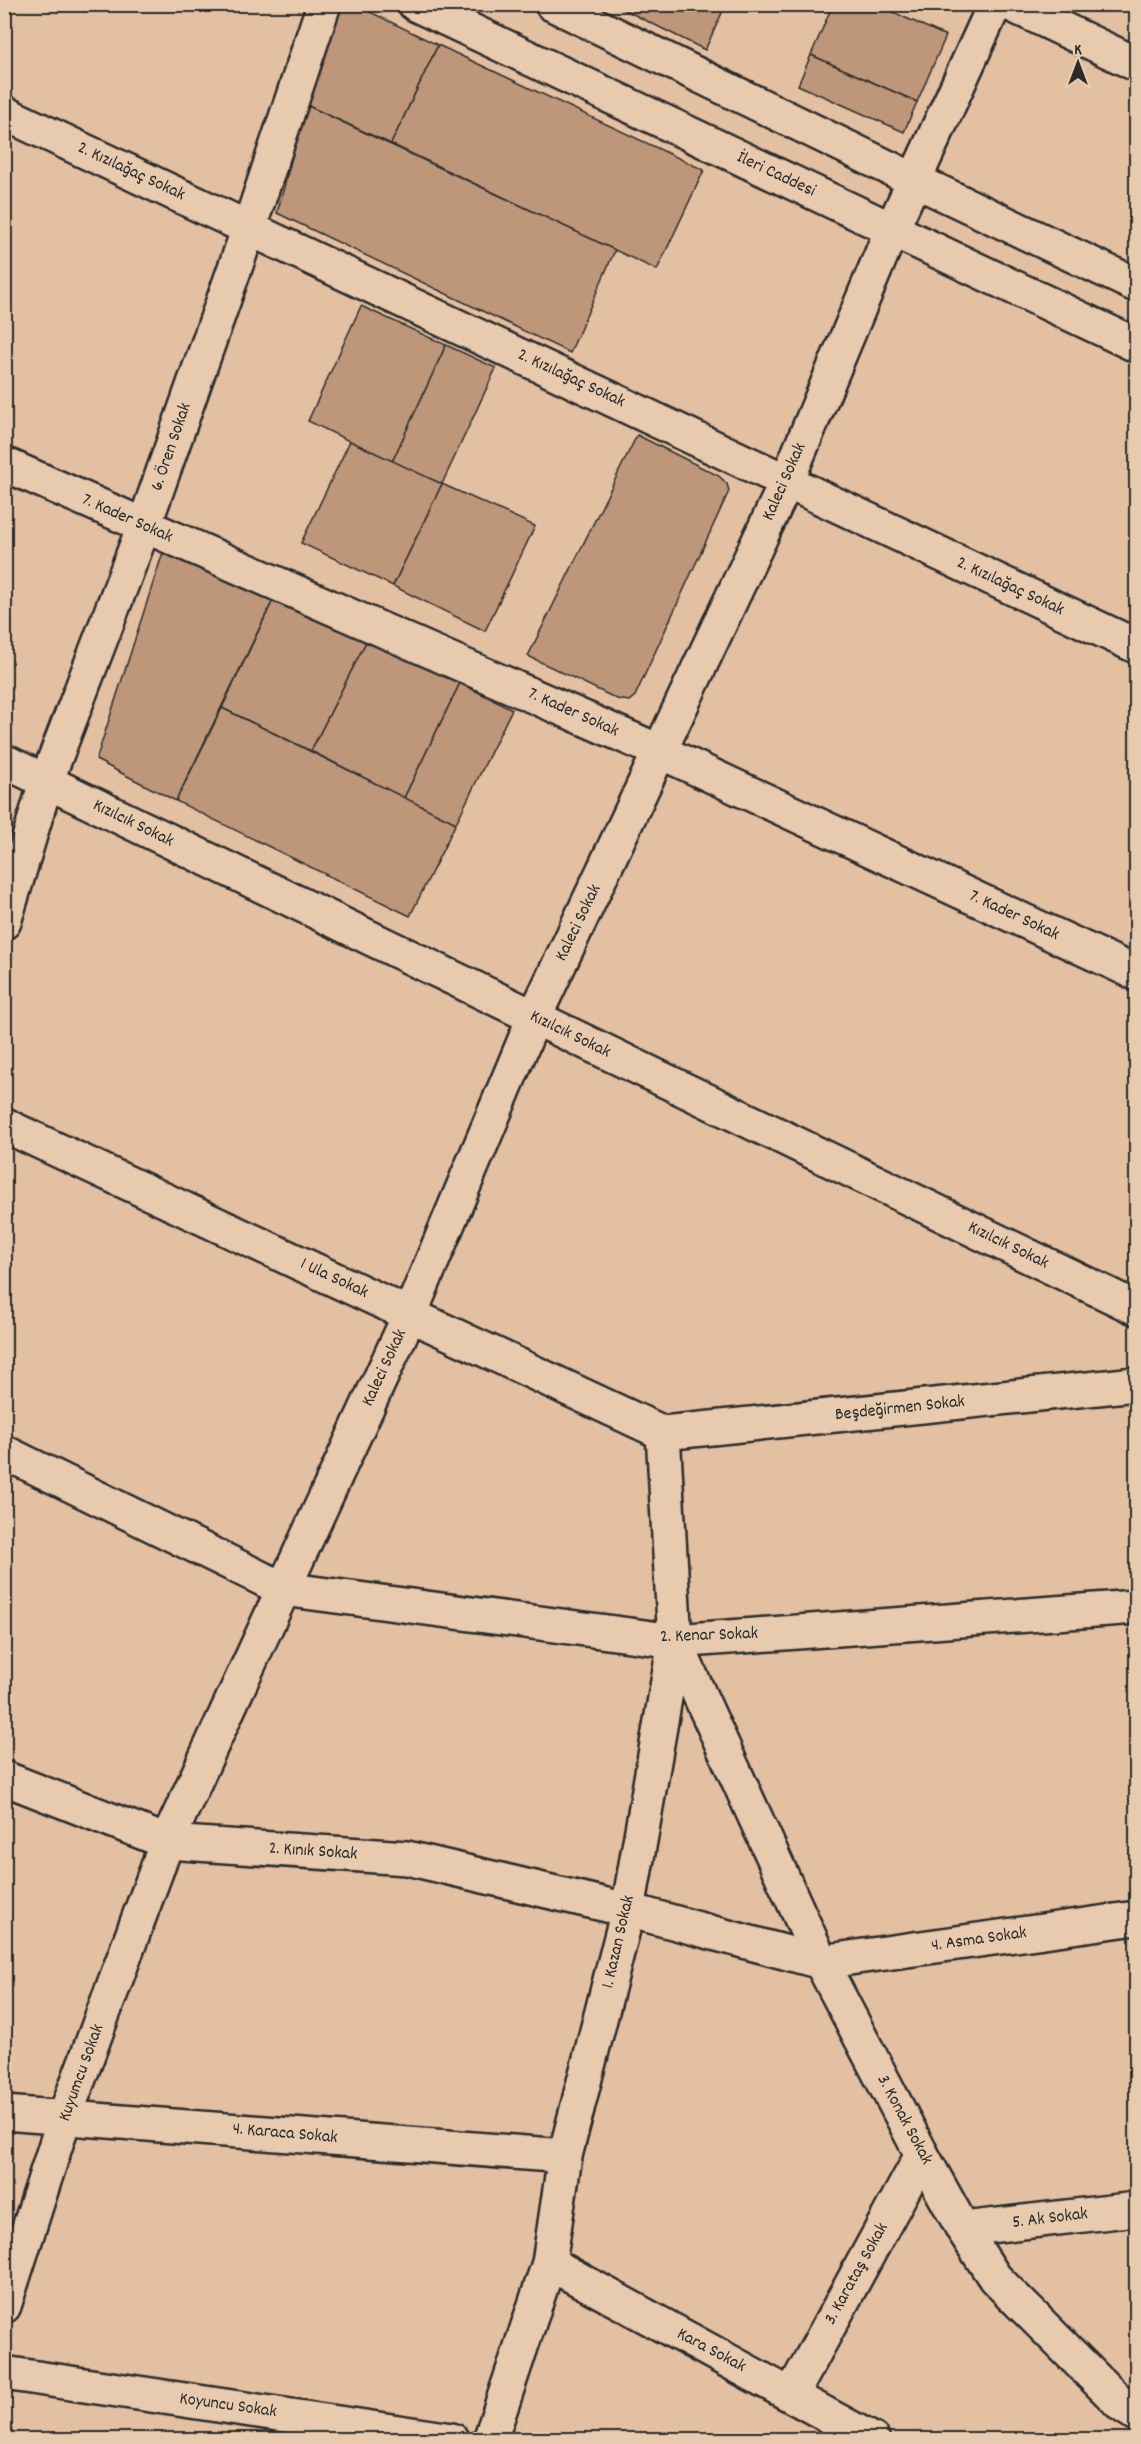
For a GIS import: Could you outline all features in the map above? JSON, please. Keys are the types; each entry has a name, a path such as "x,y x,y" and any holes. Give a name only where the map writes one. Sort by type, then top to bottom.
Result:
{"street":[{"name":"6. Ören Sokak","path":"4,922 46,782 144,526 249,228 324,4"},
{"name":"İleri Caddesi","path":"415,4 1137,345"},
{"path":"552,4 914,180 1137,285"},
{"name":"Kaleci Sokak","path":"167,1842 410,1314 534,1018 787,481 892,229 995,4"},
{"path":"1010,4 1137,64"},
{"name":"2. Kızılağaç Sokak","path":"4,113 1137,646"},
{"name":"7. Kader Sokak","path":"4,464 661,752 1137,973"},
{"name":"Kızılcık Sokak","path":"4,761 1137,1308"},
{"name":"1 Ula Sokak","path":"4,1125 663,1433"},
{"name":"Beşdeğirmen Sokak","path":"663,1433 1137,1384"},
{"name":"1. Kazan Sokak","path":"490,2439 549,2264 565,2156 628,1910 675,1641 663,1433"},
{"name":"2. Kenar Sokak","path":"4,1452 283,1589 675,1641 1137,1607"},
{"name":"3. Konak Sokak","path":"675,1641 821,1962 921,2155 963,2229 995,2278 1122,2405 1137,2414"},
{"name":"2. Kınık Sokak","path":"4,1778 167,1842 407,1858 628,1910"},
{"name":"Kuyumcu Sokak","path":"4,2306 65,2116 167,1842"},
{"path":"628,1910 821,1962"},
{"name":"4. Asma Sokak","path":"821,1962 1137,1918"},
{"name":"4. Karaca Sokak","path":"4,2113 565,2156"},
{"name":"3. Karataş Sokak","path":"792,2394 921,2155"},
{"name":"5. Ak Sokak","path":"963,2229 1137,2209"},
{"name":"Kara Sokak","path":"549,2264 792,2394 862,2437"},
{"name":"Koyuncu Sokak","path":"4,2373 452,2439"}],"building":[{"path":"332,4 354,4 438,45 391,144 306,105"},
{"path":"613,4 726,4 705,50"},
{"path":"833,4 875,4 946,36 917,102 811,55"},
{"path":"438,45 704,170 657,270 391,144"},
{"path":"811,55 917,102 904,132 798,85"},
{"path":"306,105 615,250 570,353 277,213"},
{"path":"361,306 446,345 392,462 308,421"},
{"path":"446,345 496,368 442,484 392,462"},
{"path":"637,435 719,476 727,484 729,491 635,696 629,701 617,699 528,656"},
{"path":"350,441 442,484 393,586 301,543"},
{"path":"442,484 535,526 485,631 393,586"},
{"path":"166,543 276,594 176,801 96,760"},
{"path":"276,594 368,638 311,751 222,708"},
{"path":"368,638 460,683 404,798 311,751"},
{"path":"460,683 512,709 456,823 404,798"},
{"path":"222,708 456,823 410,916 176,801"}]}
